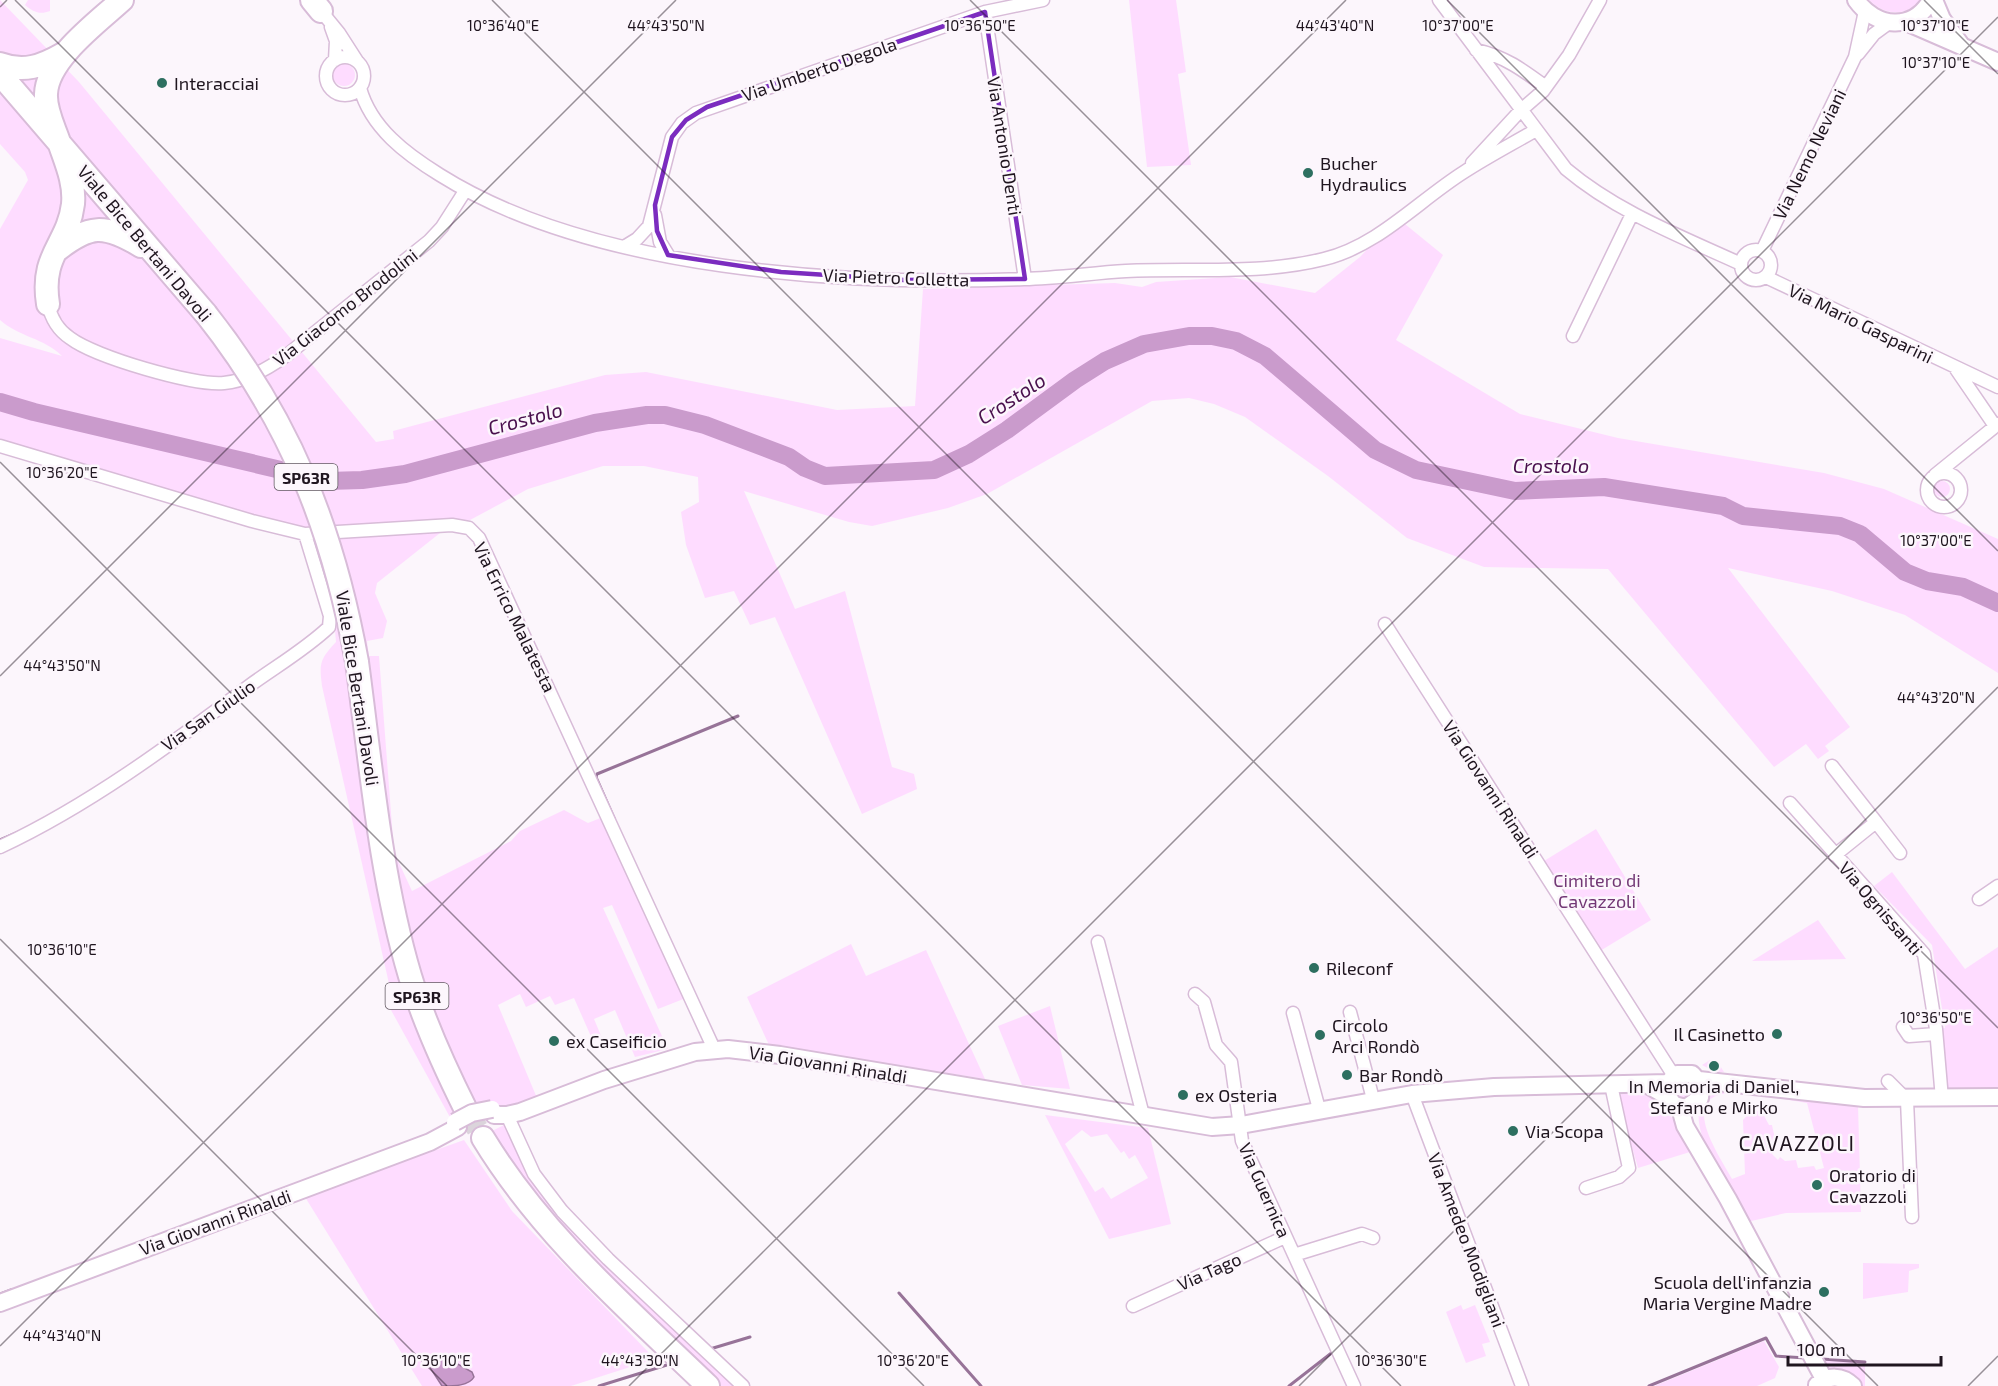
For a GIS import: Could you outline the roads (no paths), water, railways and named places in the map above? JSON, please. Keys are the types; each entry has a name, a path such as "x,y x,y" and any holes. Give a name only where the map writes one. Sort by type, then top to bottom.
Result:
{"highway":[{"path":"48,304 46,273 52,254 68,221 73,202 73,183 48,110 46,92 51,75 67,52 122,0"},
{"path":"0,64 26,69 67,52"},
{"name":"Viale Bice Bertani Davoli","path":"0,74 206,314 265,398 303,471 335,559 357,662 381,839 400,938 460,1120"},
{"path":"52,254 81,233 102,229 120,233 154,254"},
{"path":"483,1138 512,1182 550,1230 613,1296 708,1386"}],"street":[{"name":"Via Umberto Degola","path":"624,247 649,226 672,137 682,123 696,113 985,12 1043,0"},
{"path":"1439,0 1520,111 1566,169 1591,190 1632,214 1741,264 1747,278 1756,281 1766,277 1771,263 1762,252 1748,252 1741,264"},
{"name":"Via Pietro Colletta","path":"1463,172 1520,111 1546,87 1569,55 1600,0"},
{"path":"1898,22 1918,16 1933,0 1942,19 1960,45"},
{"path":"1859,3 1876,19 1898,22 1960,45 1998,63"},
{"name":"Via Nemo Neviani","path":"1856,57 1859,3"},
{"path":"316,6 339,33 364,72 355,91 337,93 328,84 327,71 335,60 334,35 316,6"},
{"name":"Via Antonio Denti","path":"985,12 1025,279"},
{"name":"Via Nemo Neviani","path":"1762,252 1856,57 1874,34 1898,22"},
{"path":"1476,50 1497,55 1514,63 1546,87"},
{"path":"335,60 346,57 357,61"},
{"name":"Via Pietro Colletta","path":"355,91 371,115 411,156 465,191 528,218 624,247 668,255 781,272 904,280 1025,279 1127,271 1283,267 1328,259 1390,227 1463,172 1536,130"},
{"name":"Via Giacomo Brodolini","path":"48,304 58,327 71,339 88,348 192,382 236,381 262,371 287,355 429,241 442,227 465,191"},
{"name":"Via Umberto Degola","path":"655,205 660,242 668,255"},
{"path":"1573,336 1632,214"},
{"name":"Via Mario Gasparini","path":"1766,277 1998,387"},
{"name":"Via Mario Gasparini","path":"1932,478 1996,425 1956,369"},
{"name":"Via Errico Malatesta","path":"0,446 252,521 305,534 452,525 469,528 479,538 714,1049"},
{"path":"1954,458 1955,478 1960,488 1958,499 1944,507 1933,503 1927,494 1932,478 1941,473 1955,478"},
{"name":"Via San Giulio","path":"0,848 57,819 229,701 329,627 330,616 305,534"},
{"name":"Via Giovanni Rinaldi","path":"1385,624 1670,1085 1674,1105 1686,1108 1699,1092 1729,1082 1864,1098 1907,1100 1998,1096"},
{"path":"1832,766 1900,853"},
{"name":"Via Ognissanti","path":"1790,803 1924,954 1936,1034 1942,1099"},
{"name":"Via Ognissanti","path":"1835,855 1876,822"},
{"path":"1979,899 1998,886"},
{"path":"1098,942 1143,1115"},
{"name":"Via Guernica","path":"1196,994 1204,1002 1216,1045 1231,1062 1242,1142 1354,1386"},
{"path":"1350,1012 1373,1099"},
{"path":"1293,1013 1319,1109"},
{"path":"1903,1027 1910,1036 1936,1034"},
{"name":"Via Giovanni Rinaldi","path":"0,1302 430,1142 460,1120 503,1113 676,1057 714,1049 780,1055 1212,1127 1241,1125 1373,1099 1412,1094 1494,1087 1646,1083 1670,1085 1687,1073 1699,1092"},
{"path":"1887,1081 1907,1100 1912,1217"},
{"path":"1586,1188 1619,1177 1629,1168 1611,1085"},
{"path":"1699,1092 1694,1123 1699,1149"},
{"name":"Via Amedeo Modigliani","path":"1412,1094 1522,1386"},
{"path":"1680,1108 1685,1126 1820,1383 1839,1377 1853,1386"},
{"path":"503,1113 534,1174 562,1211 608,1259 743,1386"},
{"name":"Via Guernica","path":"1294,1255 1362,1234 1373,1238"},
{"name":"Via Tago","path":"1133,1306 1285,1237"}],"waterway":[{"name":"Crostolo","path":"0,402 328,481 362,480 405,474 595,423 647,415 665,415 705,425 789,457 805,468 825,476 934,470 969,454 1007,430 1105,361 1144,344 1189,336 1212,336 1236,341 1265,356 1375,450 1416,470 1515,491 1604,487 1723,506 1743,516 1840,526 1860,534 1905,572 1927,581 1963,587 1998,603"},
{"path":"614,818 596,777 597,774 738,716"},
{"path":"0,840 18,832"},
{"path":"0,1294 11,1290"},
{"path":"899,1293 981,1386"},
{"path":"710,1349 750,1337"},
{"path":"1649,1386 1766,1338 1776,1356 1806,1358"},
{"path":"1289,1386 1334,1351"},
{"path":"1822,1359 1865,1362"},
{"path":"599,1386 670,1364"}],"tunnel":[{"path":"466,1110 483,1138"}],"place":[{"name":"Interacciai","path":"162,83"},
{"name":"Bucher Hydraulics","path":"1308,173"},
{"name":"Rileconf","path":"1314,968"},
{"name":"Il Casinetto","path":"1777,1034"},
{"name":"Circolo Arci Rondò","path":"1320,1035"},
{"name":"ex Caseificio","path":"554,1041"},
{"name":"In Memoria di Daniel, Stefano e Mirko","path":"1714,1066"},
{"name":"Bar Rondò","path":"1347,1075"},
{"name":"ex Osteria","path":"1183,1095"},
{"name":"Via Scopa","path":"1513,1131"},
{"name":"Oratorio di Cavazzoli","path":"1817,1185"},
{"name":"Scuola dell'infanzia Maria Vergine Madre","path":"1824,1292"}],"district":[{"name":"CAVAZZOLI","path":"1797,1142"}],"park label":[{"name":"Cimitero di Cavazzoli","path":"1597,890"}]}
